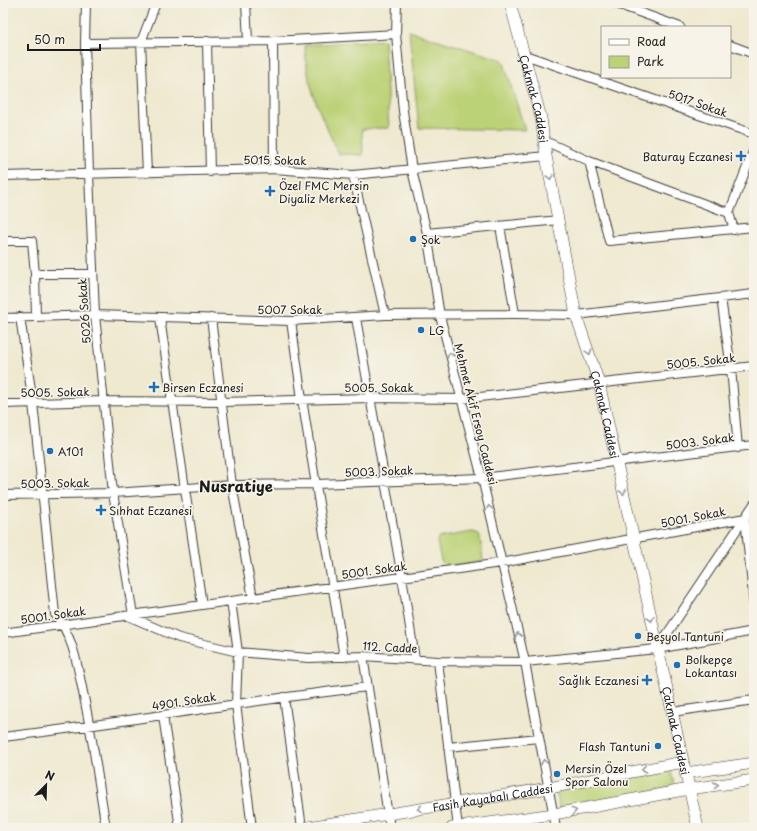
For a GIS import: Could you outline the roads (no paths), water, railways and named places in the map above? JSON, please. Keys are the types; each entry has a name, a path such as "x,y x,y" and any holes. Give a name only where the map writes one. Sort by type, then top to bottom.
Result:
{"street":[{"name":"5026 Sokak","path":"86,3 85,43 95,315 113,493 130,616"},
{"path":"147,173 141,42 156,3"},
{"path":"246,3 248,41"},
{"name":"Mehmet Akif Ersoy Caddesi","path":"397,3 396,34 403,111 412,170 427,233 440,316 482,478 525,662 556,828"},
{"name":"Çakmak Caddesi","path":"510,3 522,54 541,118 546,156 576,315 599,383 698,828"},
{"path":"614,3 677,26"},
{"path":"85,43 273,41 396,34"},
{"path":"206,41 210,172"},
{"path":"273,41 274,169"},
{"path":"731,45 754,54"},
{"name":"5017 Sokak","path":"522,54 754,134"},
{"path":"545,141 589,162 729,213"},
{"path":"734,230 729,213 754,149"},
{"name":"5015 Sokak","path":"3,176 210,172 274,169 353,175 546,156"},
{"path":"589,162 609,241 754,227"},
{"path":"353,175 385,315"},
{"path":"427,233 559,220"},
{"path":"500,226 515,314"},
{"path":"3,241 32,241 35,274 36,317"},
{"path":"35,274 93,274"},
{"name":"5007 Sokak","path":"3,318 95,315 291,321 385,315 576,315 754,294"},
{"path":"721,298 731,368 738,448"},
{"path":"20,317 33,403 55,614 64,625 76,659 90,727 106,828"},
{"path":"160,318 202,605"},
{"path":"211,318 232,485 253,598"},
{"path":"356,318 415,659"},
{"path":"291,321 302,399 344,656"},
{"name":"5005. Sokak","path":"3,404 103,401 222,402 370,398 462,399 754,366"},
{"name":"5003. Sokak","path":"3,495 113,493 232,485 316,484 482,478 617,463 754,445"},
{"path":"658,648 754,504"},
{"path":"745,518 754,605"},
{"name":"5001. Sokak","path":"3,633 501,563 745,518"},
{"path":"231,601 238,652 236,704 252,828"},
{"name":"112. Cadde","path":"130,616 179,638 238,652 309,658 363,656 438,661 525,662 658,648 754,631"},
{"path":"363,656 390,828"},
{"path":"438,661 456,828 554,814 689,789 754,780"},
{"name":"4901. Sokak","path":"3,738 90,727 284,697 368,687"},
{"path":"284,697 302,828"},
{"path":"672,712 754,700"},
{"path":"163,716 180,828"},
{"path":"448,747 539,738"},
{"name":"Fasih Kayabalı Caddesi","path":"302,828 549,788 683,762"},
{"path":"685,773 754,763"}],"place":[{"name":"Baturay Eczanesi","path":"741,156"},
{"name":"Özel FMC Mersin Diyaliz Merkezi","path":"270,191"},
{"name":"Şok","path":"413,239"},
{"name":"LG","path":"421,330"},
{"name":"Birsen Eczanesi","path":"154,387"},
{"name":"A101","path":"50,451"},
{"name":"Sıhhat Eczanesi","path":"101,510"},
{"name":"Beşyol Tantuni","path":"638,636"},
{"name":"Bolkepçe Lokantası","path":"677,665"},
{"name":"Sağlık Eczanesi","path":"647,680"},
{"name":"Flash Tantuni","path":"658,746"},
{"name":"Mersin Özel Spor Salonu","path":"557,774"}],"district":[{"name":"Nusratiye","path":"236,485"}]}
